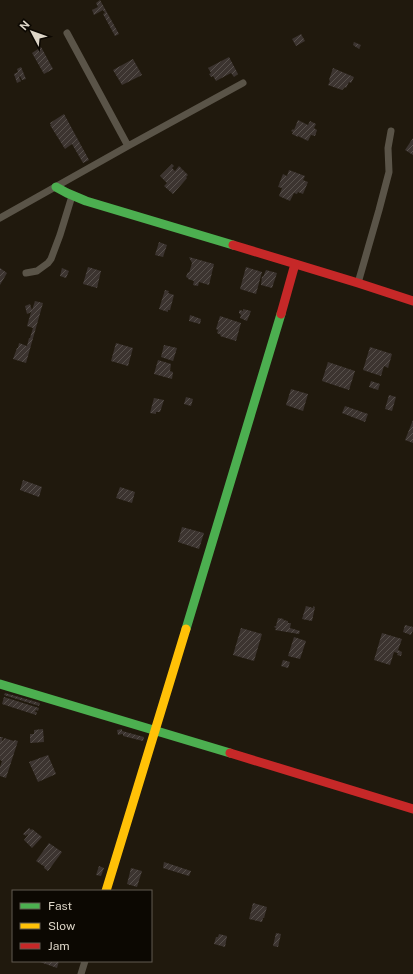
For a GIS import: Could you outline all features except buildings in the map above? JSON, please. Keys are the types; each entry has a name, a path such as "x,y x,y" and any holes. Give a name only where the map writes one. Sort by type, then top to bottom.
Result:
{"street":[{"path":"67,33 128,146"},
{"path":"0,218 243,83"},
{"path":"358,283 379,210 388,172 388,148 391,132"},
{"path":"56,187 72,196 86,201 413,301"},
{"path":"26,273 37,271 51,259 72,196"},
{"path":"106,890 272,345 295,264"},
{"path":"0,684 413,809"},
{"path":"81,974 85,962"}],"traffic: fast":[{"path":"56,187 86,201 233,245"},
{"path":"186,629 281,314"},
{"path":"0,684 230,753"}],"traffic: slow":[{"path":"106,890 186,629"}],"traffic: jam":[{"path":"233,245 413,301"},
{"path":"281,314 295,264"},
{"path":"230,753 413,809"}]}
